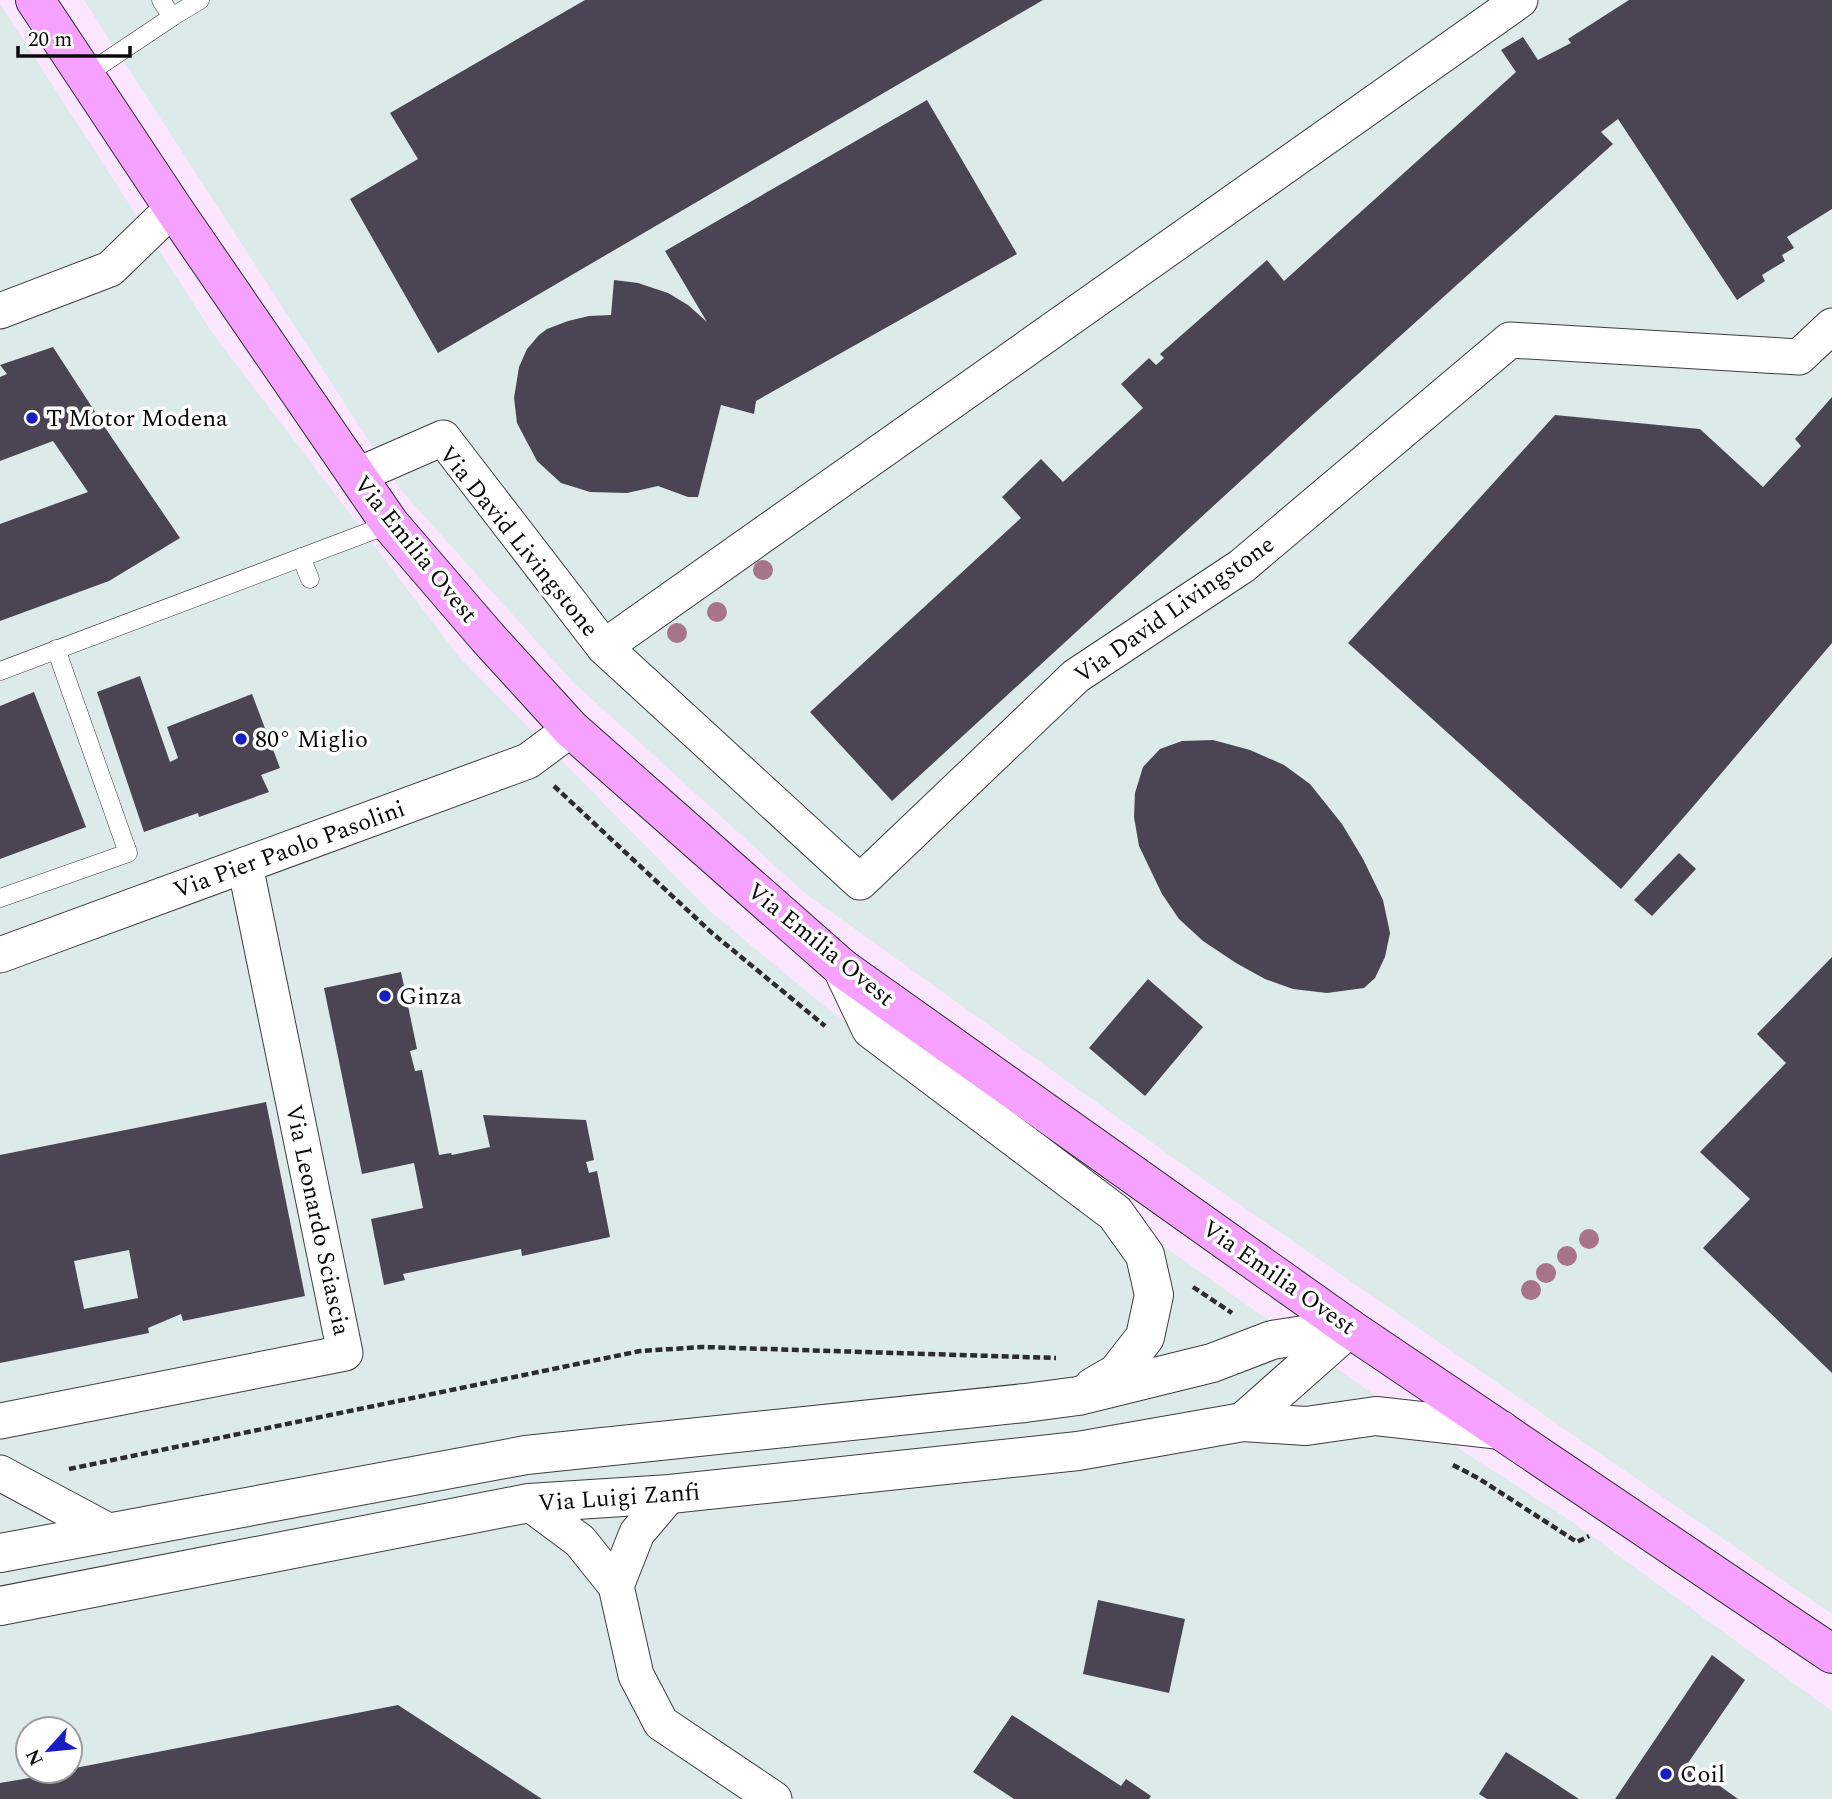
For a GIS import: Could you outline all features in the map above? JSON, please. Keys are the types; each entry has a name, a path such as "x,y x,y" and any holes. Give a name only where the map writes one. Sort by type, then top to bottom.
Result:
{"main road":[{"name":"Via Emilia Ovest","path":"35,0 173,208 390,524 488,639 571,729 842,968 1349,1328 1832,1654"}],"street":[{"name":"Via David Livingstone","path":"604,647 1520,0"},
{"path":"0,311 110,269 173,208"},
{"name":"Via David Livingstone","path":"356,476 443,438 604,647 860,882 1076,676 1242,566 1510,340 1799,357 1832,326"},
{"name":"Via Pier Paolo Pasolini","path":"0,956 528,761 571,729"},
{"name":"Via Leonardo Sciascia","path":"0,1421 345,1353 245,865"},
{"path":"842,968 871,1029 1115,1213 1144,1255 1154,1295 1145,1337 1117,1373 1078,1396"},
{"path":"1243,1422 1349,1328"},
{"name":"Via Luigi Zanfi","path":"0,1553 526,1455 1078,1396 1212,1363 1272,1340 1349,1328"},
{"name":"Via Luigi Zanfi","path":"0,1606 529,1503 670,1494 1078,1451 1243,1422 1306,1426 1376,1416 1501,1430"},
{"path":"7,1477 110,1532"},
{"path":"616,1586 637,1533 670,1494"},
{"path":"529,1503 580,1541 616,1586 636,1675 661,1723 774,1799"}],"lane":[{"path":"161,0 172,17"},
{"path":"84,76 200,0"},
{"path":"0,671 390,524"},
{"path":"302,557 310,579"},
{"path":"0,898 128,853 56,649"}],"path":[{"path":"528,761 712,933 833,1032"},
{"path":"7,1477 640,1351 702,1347 1058,1358"}],"shaded area":[{"path":"84,0 1832,0 1832,1614 1203,1179 805,893 572,681 400,489"},
{"path":"0,4 213,334 459,657 711,912 828,1009 1363,1387 1571,1521 1832,1711 1832,1799 0,1799"}],"building":[{"path":"585,0 1043,0 438,353 350,199 418,159 390,113"},
{"path":"1629,0 1832,0 1832,209 1787,237 1794,248 1782,255 1785,261 1762,275 1765,281 1737,300 1618,119 1601,132 1613,144 892,801 810,712 1021,518 1002,497 1041,459 1063,482 1143,408 1121,384 1149,358 1156,365 1164,358 1160,354 1267,260 1284,281 1516,72 1501,50 1523,37 1538,60 1571,43 1568,39"},
{"path":"927,100 1017,254 756,401 754,414 721,405 698,497 688,497 658,486 627,493 590,492 561,483 537,461 517,423 514,398 519,367 527,349 539,335 568,321 611,315 614,280 638,283 668,293 688,305 707,322 665,251"},
{"path":"53,347 180,538 109,581 0,621 0,524 88,492 53,441 0,461 0,377 7,374 0,365"},
{"path":"1832,397 1832,643 1621,889 1348,643 1555,415 1700,429 1763,487 1801,446 1795,439"},
{"path":"140,676 170,762 178,758 167,727 252,694 280,768 261,775 269,792 199,817 198,813 144,832 97,692"},
{"path":"34,692 86,827 0,859 0,706"},
{"path":"1213,740 1250,750 1284,765 1310,784 1342,824 1383,900 1390,933 1385,957 1375,978 1364,988 1327,993 1293,989 1265,979 1203,941 1179,919 1162,894 1139,846 1134,817 1135,793 1143,767 1160,749 1182,741"},
{"path":"1679,853 1696,869 1652,916 1634,900"},
{"path":"1832,957 1832,1373 1703,1248 1750,1199 1700,1152 1786,1063 1757,1034"},
{"path":"401,972 417,1049 410,1051 415,1071 422,1070 439,1155 490,1147 483,1115 586,1120 594,1160 586,1162 589,1173 597,1171 610,1237 522,1256 521,1249 403,1274 405,1280 384,1285 371,1219 423,1208 414,1163 362,1174 324,988"},
{"path":"1148,979 1203,1027 1145,1096 1089,1048"},
{"path":"266,1102 305,1296 183,1321 181,1314 148,1328 149,1333 0,1363 0,1155","holes":["129,1250 138,1298 84,1309 74,1261"]},
{"path":"1098,1600 1185,1619 1169,1693 1083,1674"},
{"path":"1712,1655 1745,1680 1688,1763 1738,1799 1615,1799"},
{"path":"398,1705 542,1799 0,1799 0,1783 14,1781 14,1785 84,1785 84,1766"},
{"path":"1012,1715 1121,1786 1126,1779 1151,1796 1149,1799 1014,1799 973,1772"},
{"path":"1506,1752 1579,1799 1487,1799 1479,1794"}],"place":[{"name":"T Motor Modena","path":"32,418"},
{"name":"80° Miglio","path":"241,739"},
{"name":"Ginza","path":"385,996"},
{"name":"Coil","path":"1666,1774"}]}
